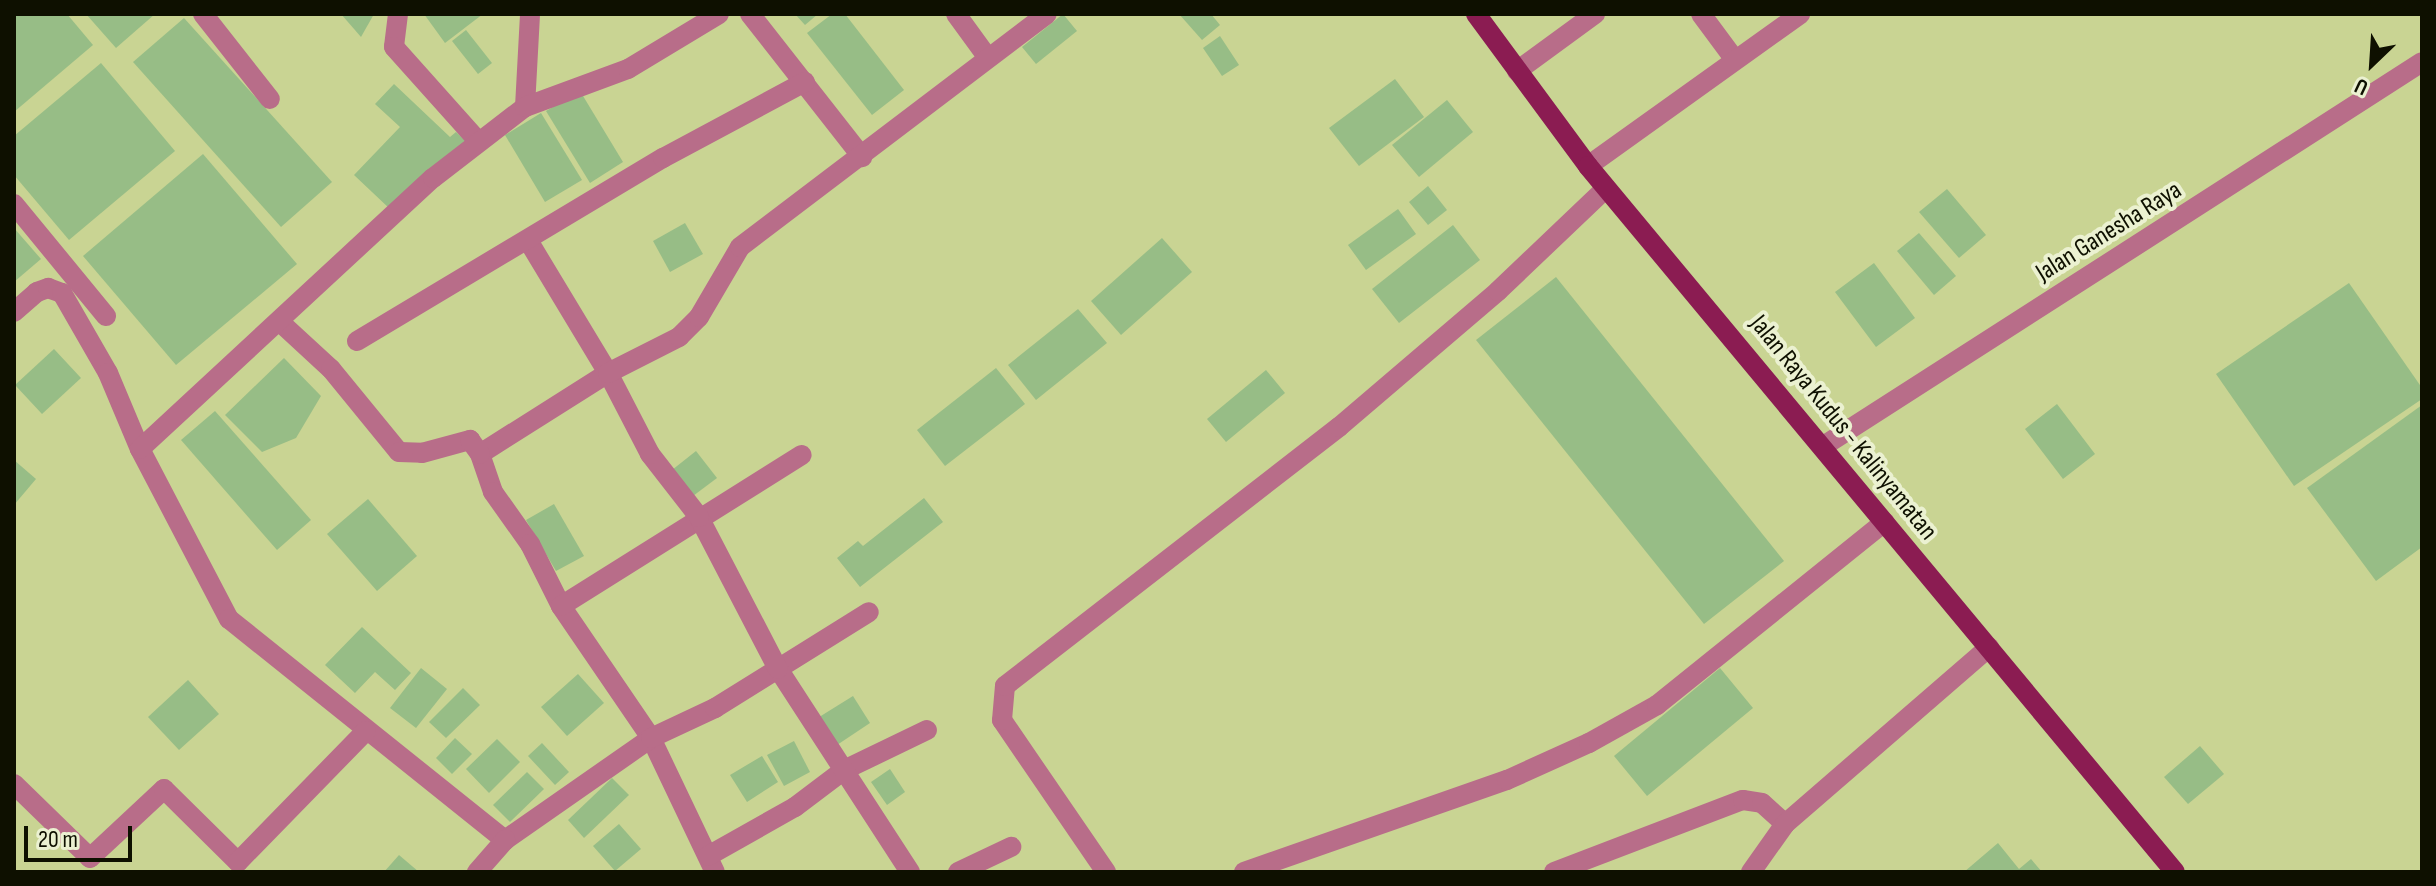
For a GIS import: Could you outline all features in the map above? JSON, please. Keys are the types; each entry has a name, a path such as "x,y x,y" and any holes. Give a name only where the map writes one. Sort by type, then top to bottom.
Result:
{"main road":[{"name":"Jalan Raya Kudus - Kalinyamatan","path":"1476,14 1588,166 1825,445 1885,522 2175,872"}],"street":[{"path":"203,14 270,99"},
{"path":"398,14 394,47 479,142"},
{"path":"525,107 530,14"},
{"path":"140,449 281,323 433,178 525,107 628,69 719,14"},
{"path":"750,14 862,157"},
{"path":"956,14 988,58"},
{"path":"480,454 608,373 679,337 699,317 740,247 1047,14"},
{"path":"1517,71 1595,14"},
{"path":"1701,14 1735,60"},
{"path":"1588,166 1800,14"},
{"name":"Jalan Ganesha Raya","path":"1825,445 2422,62"},
{"path":"357,341 529,242 663,158 805,82"},
{"path":"1106,872 1002,720 1005,686 1339,427 1498,291 1606,188"},
{"path":"14,204 106,316"},
{"path":"529,242 608,373 650,454 699,517 778,669 910,872"},
{"path":"14,312 37,292 48,288 62,293 108,373 140,449 229,619 505,840"},
{"path":"281,323 331,369 399,452 422,453 470,440 480,454 493,492 530,544 561,606 651,738 711,864 844,770 927,730"},
{"path":"561,606 623,570 699,517 802,455"},
{"path":"1244,872 1507,780 1657,705 1885,522"},
{"path":"477,872 505,840 651,738 715,708 869,612"},
{"path":"1751,872 1785,824 1989,647"},
{"path":"14,784 90,858 164,789 243,867 366,731"},
{"path":"1554,872 1743,800 1762,803 1785,824"},
{"path":"958,872 1011,847"}],"building":[{"path":"14,14 67,14 93,45 14,112"},
{"path":"86,14 155,14 116,48"},
{"path":"341,14 374,14 361,37"},
{"path":"424,14 483,14 445,43"},
{"path":"795,14 818,14 805,25"},
{"path":"832,14 845,14 904,90 872,115 807,33"},
{"path":"1063,14 1077,31 1036,64 1022,47"},
{"path":"1179,14 1211,14 1220,25 1202,40"},
{"path":"184,18 332,182 281,227 133,62"},
{"path":"466,30 492,63 478,74 452,41"},
{"path":"1220,36 1239,65 1222,76 1203,48"},
{"path":"101,63 175,151 69,240 14,175 14,136"},
{"path":"1395,79 1424,117 1359,166 1329,128"},
{"path":"394,84 450,137 456,132 469,144 390,209 354,175 400,127 375,104"},
{"path":"580,91 623,162 590,183 546,111"},
{"path":"1447,100 1473,132 1419,177 1392,145"},
{"path":"541,113 582,180 545,202 505,135"},
{"path":"203,154 297,264 176,365 83,256"},
{"path":"1428,186 1447,210 1428,225 1409,202"},
{"path":"1947,189 1986,235 1959,258 1919,212"},
{"path":"1398,209 1416,234 1366,270 1348,245"},
{"path":"685,223 703,254 670,272 653,241"},
{"path":"1453,225 1480,260 1399,323 1372,289"},
{"path":"14,228 41,259 14,282"},
{"path":"1919,233 1956,276 1934,295 1897,251"},
{"path":"1162,238 1192,272 1121,335 1091,301"},
{"path":"1874,263 1915,318 1876,347 1835,292"},
{"path":"1556,277 1784,561 1704,624 1476,340"},
{"path":"2349,283 2422,388 2422,399 2294,486 2216,374"},
{"path":"1078,309 1107,343 1036,400 1008,365"},
{"path":"54,349 81,378 42,414 15,385"},
{"path":"284,358 321,396 296,438 262,452 225,415"},
{"path":"996,368 1025,404 945,466 917,430"},
{"path":"1266,370 1285,393 1226,442 1207,419"},
{"path":"2057,404 2095,454 2063,479 2025,429"},
{"path":"2422,405 2422,547 2376,581 2307,488"},
{"path":"215,411 311,520 277,550 181,440"},
{"path":"696,451 717,478 693,496 672,470"},
{"path":"14,460 36,479 14,505"},
{"path":"924,498 943,522 860,587 837,558 858,541 863,546"},
{"path":"368,499 417,556 377,591 327,534"},
{"path":"554,504 584,556 556,571 526,520"},
{"path":"362,627 411,673 395,690 375,672 355,693 325,665"},
{"path":"421,668 447,689 416,728 390,708"},
{"path":"1720,668 1753,708 1647,796 1614,756"},
{"path":"578,674 604,703 567,736 541,707"},
{"path":"188,680 219,714 179,750 148,717"},
{"path":"463,688 480,705 446,738 429,722"},
{"path":"853,696 870,723 834,747 816,719"},
{"path":"455,738 472,754 452,774 436,758"},
{"path":"497,739 520,762 489,793 466,769"},
{"path":"794,741 810,772 784,786 767,755"},
{"path":"542,743 569,772 555,785 528,756"},
{"path":"2200,746 2224,774 2188,804 2164,777"},
{"path":"762,756 778,782 747,802 730,775"},
{"path":"890,769 905,792 887,805 871,782"},
{"path":"527,772 544,789 510,822 493,805"},
{"path":"612,778 629,795 584,838 568,820"},
{"path":"619,824 641,849 615,871 593,846"},
{"path":"1998,843 2019,869 2031,859 2042,872 1964,872"},
{"path":"399,855 419,872 384,872"}]}
